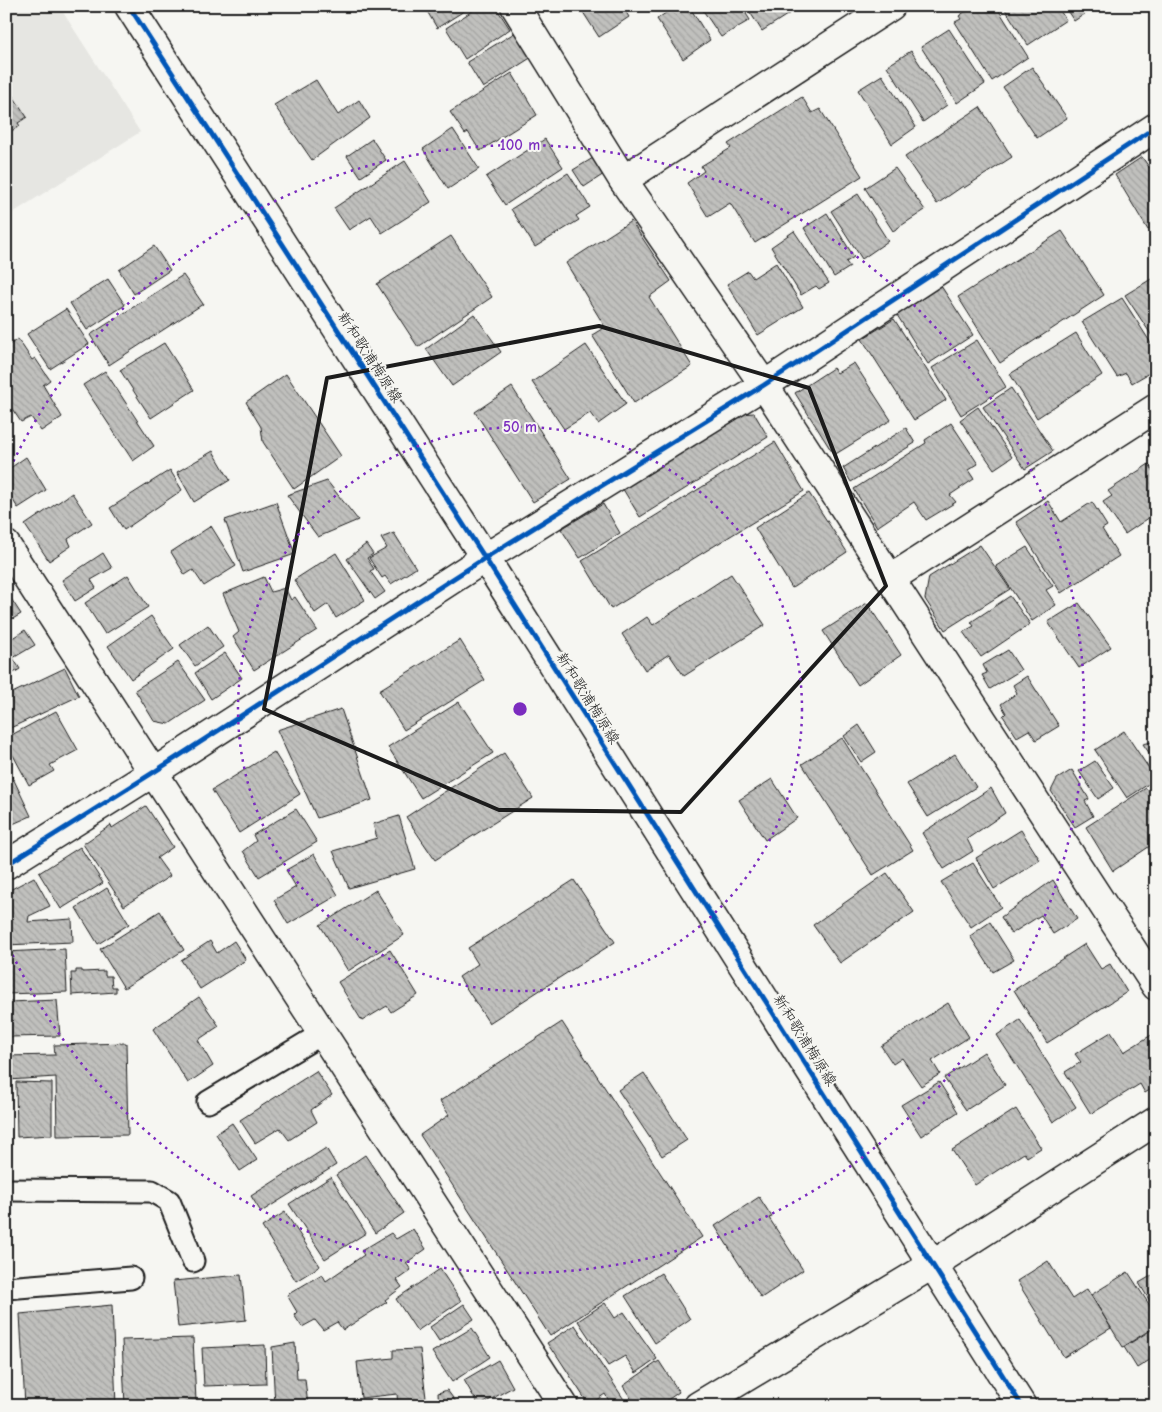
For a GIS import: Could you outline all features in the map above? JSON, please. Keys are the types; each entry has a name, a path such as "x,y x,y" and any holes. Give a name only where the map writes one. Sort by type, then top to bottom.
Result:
{"street":[{"name":"新和歌浦梅原線","path":"129,6 485,558 1022,1406"},
{"path":"515,6 623,180 764,385 1156,985"},
{"path":"623,180 890,6"},
{"path":"6,865 154,772 485,558 764,385 1156,127"},
{"path":"890,579 1156,408"},
{"path":"6,545 564,1406"},
{"path":"698,1406 932,1265 1156,1121"}],"lane":[{"path":"208,1102 323,1033"},
{"path":"6,1190 152,1191 169,1200 193,1261"},
{"path":"6,1288 131,1278"}],"highlighted area":[{"path":"599,326 809,388 886,586 681,812 499,810 264,709 327,378"}],"shaded area":[{"path":"9,6 59,6 140,132 11,214 6,207 6,8"}],"building":[{"path":"424,6 472,6 437,28"},
{"path":"480,6 495,6 510,29 465,59 446,28"},
{"path":"579,6 622,6 629,17 599,37"},
{"path":"676,6 689,6 710,40 683,59 657,19"},
{"path":"700,6 741,6 750,20 721,37"},
{"path":"746,6 801,6 762,31"},
{"path":"973,6 996,6 1028,57 992,81 955,22 961,19 959,16"},
{"path":"1003,6 1057,6 1066,20 1028,45"},
{"path":"1064,6 1097,6 1074,21"},
{"path":"949,29 985,84 957,103 921,47"},
{"path":"516,32 532,57 483,88 467,62"},
{"path":"911,51 947,105 923,122 887,66"},
{"path":"1032,67 1067,118 1037,138 1003,87"},
{"path":"512,73 537,115 480,151 468,132 465,134 450,112"},
{"path":"882,75 916,127 892,144 858,90"},
{"path":"316,80 338,115 359,100 370,118 312,160 274,105"},
{"path":"13,96 27,117 18,123 20,126 6,134 6,101"},
{"path":"802,97 812,113 820,109 862,176 755,243 730,203 708,217 687,183 704,171 701,166 731,148 728,144"},
{"path":"980,107 1012,157 937,204 905,157"},
{"path":"453,129 479,169 448,189 423,149"},
{"path":"372,139 386,160 361,177 347,156"},
{"path":"545,139 563,167 505,205 486,177"},
{"path":"1142,157 1156,177 1156,225 1148,230 1115,175"},
{"path":"593,158 604,174 584,187 573,170"},
{"path":"405,161 431,202 382,233 371,216 349,230 334,208"},
{"path":"895,168 925,210 893,231 865,188"},
{"path":"568,173 590,207 576,216 579,220 535,247 511,209"},
{"path":"858,194 888,241 862,259 831,211"},
{"path":"827,213 854,257 846,262 850,267 834,277 804,228"},
{"path":"631,221 671,281 649,297 692,366 634,403 592,335 605,327 566,263"},
{"path":"794,231 829,283 819,289 816,286 801,295 771,247"},
{"path":"1062,231 1104,295 1000,363 958,297"},
{"path":"451,236 492,297 418,347 377,284"},
{"path":"154,246 170,270 134,294 119,270"},
{"path":"776,263 803,307 758,335 727,284 748,271 753,278"},
{"path":"183,275 203,304 109,365 90,335"},
{"path":"1156,276 1156,342 1125,295"},
{"path":"108,279 125,305 87,330 70,303"},
{"path":"941,286 973,335 928,364 897,315"},
{"path":"1122,298 1156,351 1156,369 1132,383 1126,373 1117,377 1082,322"},
{"path":"66,309 89,344 50,369 27,334"},
{"path":"474,314 501,352 452,386 426,349"},
{"path":"894,319 946,400 914,420 862,339"},
{"path":"1076,333 1102,375 1037,418 1010,374"},
{"path":"18,339 32,360 35,358 50,380 43,385 62,417 41,431 31,417 21,422 6,400 6,347"},
{"path":"977,340 1006,387 961,415 932,368"},
{"path":"164,343 194,390 151,418 120,370"},
{"path":"586,345 626,404 598,424 590,413 564,429 532,382"},
{"path":"854,363 891,420 834,455 795,393 833,368 837,373"},
{"path":"105,371 154,446 133,461 83,385"},
{"path":"286,374 341,456 294,489 263,442 261,427 246,402"},
{"path":"512,387 571,479 533,502 475,412"},
{"path":"1011,388 1053,451 1025,469 983,407"},
{"path":"978,407 1012,457 994,469 960,420"},
{"path":"754,413 768,437 640,517 621,486 740,414"},
{"path":"951,423 978,464 968,470 974,479 950,495 956,502 926,520 914,502 877,527 854,489 926,443 925,440"},
{"path":"906,428 915,443 851,482 843,468"},
{"path":"775,442 804,491 611,609 582,561"},
{"path":"213,451 230,480 194,502 177,472"},
{"path":"26,457 46,490 18,508 6,490 6,471"},
{"path":"1149,464 1156,475 1156,513 1125,534 1103,502 1112,496 1108,491"},
{"path":"170,470 182,490 124,530 110,508"},
{"path":"327,481 358,520 318,537 287,495"},
{"path":"72,493 92,523 68,539 71,546 49,561 25,525"},
{"path":"809,493 847,552 792,588 755,528"},
{"path":"1048,501 1061,522 1092,502 1107,526 1102,529 1119,556 1061,593 1016,522"},
{"path":"276,502 295,554 243,572 225,520"},
{"path":"603,504 620,533 580,558 561,529"},
{"path":"211,526 236,566 204,586 193,570 185,575 171,552"},
{"path":"394,533 416,568 391,584 385,576 382,578 369,558 387,548 381,538"},
{"path":"366,544 373,554 367,558 374,569 370,571 385,592 375,599 347,559"},
{"path":"980,545 1010,589 945,630 925,599 929,577"},
{"path":"1027,547 1053,586 1046,590 1056,605 1032,621 996,566"},
{"path":"103,553 112,568 91,580 96,588 75,601 62,580"},
{"path":"336,553 365,600 336,618 328,604 315,613 294,580"},
{"path":"731,574 765,625 684,676 669,654 645,670 622,634 647,617 653,625"},
{"path":"128,575 148,607 105,634 85,603"},
{"path":"264,577 271,592 285,588 291,600 295,597 317,630 254,670 233,637 239,632 223,594"},
{"path":"6,591 21,614 6,623"},
{"path":"1010,596 1030,624 981,657 963,632 974,626 971,622"},
{"path":"867,603 901,655 858,685 823,631"},
{"path":"1079,603 1111,647 1079,668 1048,622"},
{"path":"151,616 174,649 131,679 108,646"},
{"path":"208,625 223,647 195,666 180,645"},
{"path":"25,630 35,645 13,658 20,669 7,677 6,642"},
{"path":"460,640 485,680 404,730 379,690"},
{"path":"1008,650 1021,670 990,689 982,675 987,673 983,665"},
{"path":"225,653 242,678 211,699 195,673"},
{"path":"178,662 205,700 169,724 154,721 135,690"},
{"path":"65,668 79,696 6,730 6,696"},
{"path":"1027,676 1059,726 1036,740 1029,730 1017,737 1003,716 1006,713 1001,704 1017,693 1013,685"},
{"path":"459,702 493,753 421,798 388,747"},
{"path":"341,709 372,800 317,818 277,730"},
{"path":"56,711 78,750 50,765 54,771 29,785 6,742 6,738"},
{"path":"859,725 876,752 861,762 844,736"},
{"path":"1124,731 1156,779 1127,798 1095,750"},
{"path":"842,738 913,850 873,875 802,764"},
{"path":"1156,741 1156,763 1143,744"},
{"path":"274,752 300,794 239,833 212,790"},
{"path":"504,753 533,798 435,860 406,817"},
{"path":"955,754 976,787 928,817 907,784"},
{"path":"1095,761 1114,788 1098,799 1079,771"},
{"path":"1072,770 1089,799 1085,801 1093,816 1075,827 1051,791 1057,779"},
{"path":"12,776 31,816 6,827 6,778"},
{"path":"772,779 797,818 765,840 739,800"},
{"path":"991,788 1005,813 967,839 973,851 944,869 922,833"},
{"path":"1146,788 1156,803 1156,842 1113,871 1086,827"},
{"path":"146,806 173,847 157,858 170,876 124,906 83,844 111,825 112,828"},
{"path":"296,809 317,842 259,877 243,851 256,841 253,835"},
{"path":"399,816 415,869 349,888 333,851 377,838 373,824"},
{"path":"1021,830 1040,860 994,889 976,858"},
{"path":"80,847 103,883 61,909 39,873"},
{"path":"314,854 338,895 288,924 274,900 296,887 286,870"},
{"path":"973,863 1001,907 971,927 941,882"},
{"path":"887,873 914,912 840,963 813,925"},
{"path":"34,877 50,906 29,916 28,922 72,919 73,942 6,945 6,892"},
{"path":"574,880 615,942 489,1023 459,977 478,964 468,948"},
{"path":"1053,880 1077,919 1053,934 1041,915 1011,934 1001,917"},
{"path":"107,888 129,924 98,944 76,908"},
{"path":"376,890 404,935 348,971 320,925"},
{"path":"160,911 184,950 124,988 100,949"},
{"path":"990,922 1014,960 993,972 970,936"},
{"path":"210,941 217,953 234,941 246,960 200,989 181,960"},
{"path":"1085,944 1101,969 1110,964 1127,992 1047,1043 1014,990"},
{"path":"65,949 67,992 6,994 6,952"},
{"path":"390,950 418,995 391,1012 387,1006 362,1021 338,982"},
{"path":"76,970 82,970 82,972 105,971 105,976 111,976 112,987 116,987 116,992 72,995 71,973 76,973"},
{"path":"199,997 219,1026 198,1040 213,1066 188,1083 153,1029"},
{"path":"57,1000 60,1036 8,1037 9,1002"},
{"path":"948,1003 969,1037 932,1061 940,1074 921,1086 902,1058 893,1064 881,1046"},
{"path":"1020,1020 1076,1107 1053,1122 997,1035"},
{"path":"562,1022 702,1237 550,1336 420,1135 449,1115 440,1101"},
{"path":"1111,1032 1124,1052 1153,1034 1156,1038 1156,1086 1145,1093 1140,1084 1091,1114 1065,1072 1081,1062 1075,1054"},
{"path":"126,1043 128,1135 57,1136 56,1077 8,1080 7,1056 55,1055 54,1045"},
{"path":"984,1052 1005,1085 966,1110 944,1078"},
{"path":"316,1071 332,1095 311,1110 317,1122 289,1140 280,1128 255,1143 240,1120"},
{"path":"644,1073 687,1140 662,1156 618,1090"},
{"path":"16,1082 52,1083 52,1135 17,1137"},
{"path":"939,1082 958,1112 921,1136 901,1105"},
{"path":"1016,1109 1041,1148 1027,1157 1024,1153 975,1185 952,1150"},
{"path":"232,1123 257,1160 240,1171 216,1134"},
{"path":"326,1148 336,1165 261,1212 251,1196"},
{"path":"365,1155 404,1213 375,1233 336,1175"},
{"path":"331,1177 366,1233 325,1259 289,1204"},
{"path":"759,1197 772,1217 769,1218 803,1270 761,1298 715,1226"},
{"path":"285,1212 320,1266 296,1281 262,1227"},
{"path":"413,1229 426,1249 406,1263 411,1270 397,1280 402,1287 385,1300 387,1302 343,1330 337,1322 323,1330 315,1320 302,1327 294,1315 297,1312 287,1295 322,1274 326,1281 364,1255 361,1251 391,1233 396,1239"},
{"path":"1048,1261 1072,1299 1087,1289 1111,1328 1064,1357 1017,1281"},
{"path":"440,1269 461,1301 417,1331 396,1299"},
{"path":"1128,1272 1156,1315 1156,1326 1123,1347 1091,1295"},
{"path":"661,1273 690,1319 655,1343 625,1296"},
{"path":"1156,1273 1156,1311 1139,1283"},
{"path":"241,1275 246,1320 178,1327 173,1281"},
{"path":"605,1303 615,1318 624,1312 657,1359 636,1373 625,1356 608,1366 578,1321"},
{"path":"464,1304 474,1319 439,1341 430,1327"},
{"path":"112,1305 116,1406 25,1406 20,1314"},
{"path":"575,1325 625,1401 619,1406 612,1406 605,1394 589,1405 547,1343"},
{"path":"1156,1327 1156,1356 1137,1368 1124,1347"},
{"path":"472,1328 490,1357 452,1382 432,1352"},
{"path":"193,1338 196,1401 161,1406 125,1406 122,1340"},
{"path":"295,1343 297,1379 305,1379 308,1406 275,1406 272,1347"},
{"path":"265,1345 266,1384 204,1386 202,1348"},
{"path":"420,1349 427,1406 398,1406 397,1394 361,1398 357,1362 393,1358 393,1350"},
{"path":"498,1360 513,1387 479,1406 464,1380"},
{"path":"659,1361 679,1392 659,1406 636,1406 623,1386"},
{"path":"447,1390 459,1406 439,1406 438,1393"}],"cycle path":[{"path":"129,6 485,558 1022,1406"},
{"path":"6,865 154,772 485,558 764,385 1156,127"}]}
